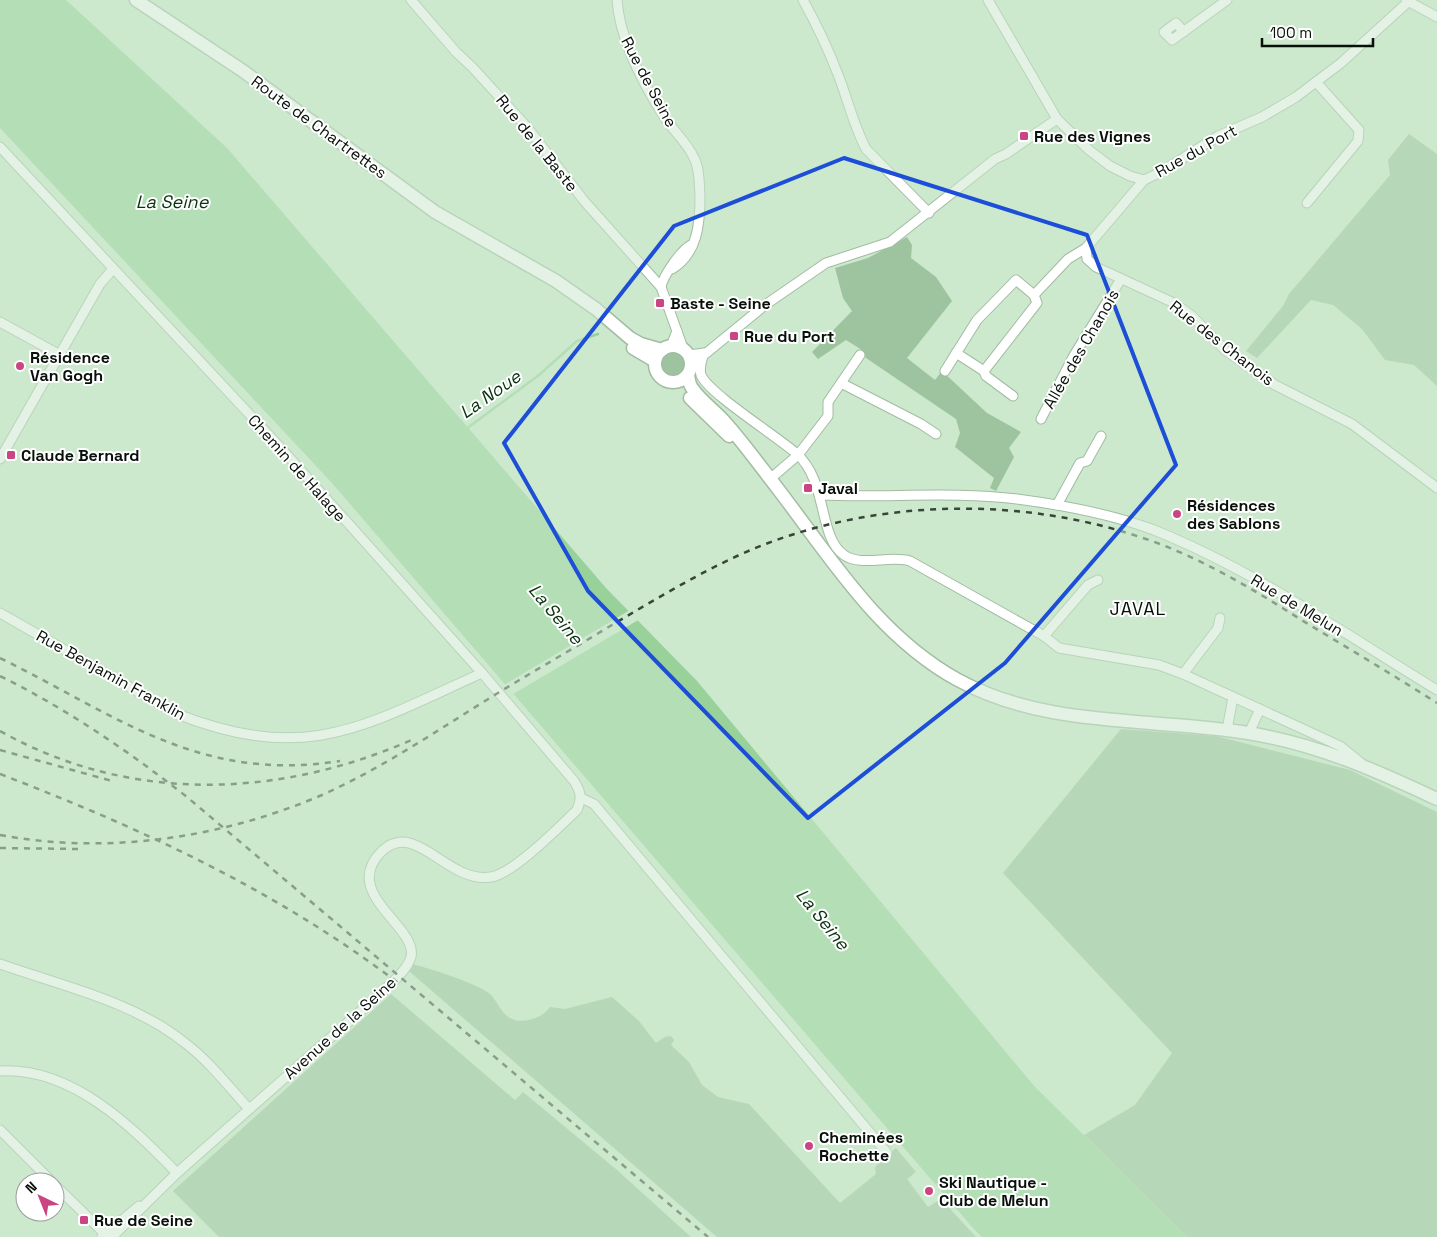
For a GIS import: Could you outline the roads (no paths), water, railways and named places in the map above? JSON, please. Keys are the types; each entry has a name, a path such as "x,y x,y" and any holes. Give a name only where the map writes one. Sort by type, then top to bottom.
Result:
{"main road":[{"name":"Route de Chartrettes","path":"136,0 242,71 435,212 503,252 595,317 619,340 672,352"},
{"path":"747,450 720,429 674,382 660,376 672,352 689,373 691,387 725,422 770,479 854,591 912,648 958,680 1019,704 1055,714 1120,722 1249,733 1337,754 1437,799"},
{"path":"674,382 689,373"}],"street":[{"name":"Rue de la Baste","path":"411,0 456,52 528,127 585,202 661,286"},
{"name":"Rue de Seine","path":"617,0 625,40 663,116 695,159 700,184 700,222 697,234 691,245 690,252 664,278 661,286"},
{"path":"803,0 817,26 838,76 859,136 866,149 929,213"},
{"path":"689,373 705,354 765,305 826,263 890,242 995,159 1006,154 1057,119 988,0"},
{"path":"1184,32 1227,0"},
{"path":"1407,1 1437,17"},
{"name":"Rue du Port","path":"1057,119 1089,150 1110,166 1144,180 1161,172 1218,136 1262,116 1296,96 1316,82 1407,1"},
{"path":"1307,203 1358,141 1359,130 1316,82"},
{"name":"Chemin de Halage","path":"0,147 280,447 482,674 574,781 580,791 581,798"},
{"path":"1034,296 1068,259 1086,248 1144,180"},
{"name":"Rue des Chanois","path":"1086,248 1088,258 1096,267 1174,303 1192,316 1225,350 1260,375 1275,385 1352,424 1437,488"},
{"path":"0,459 100,284 113,269"},
{"name":"Allée des Chanois","path":"1041,419 1082,340 1121,279"},
{"path":"945,371 977,320 1016,280 1034,296 1037,303 984,371"},
{"path":"661,286 677,331 672,352 705,354"},
{"path":"0,322 60,355"},
{"path":"956,353 984,371 986,376 1013,396"},
{"path":"705,354 700,371 706,382 798,454 809,468 821,496 832,539 843,554 849,558 864,560 898,557 910,561 1044,636 1059,648 1159,665 1183,674 1340,746 1365,766"},
{"path":"770,479 791,462 828,416 828,402 860,355"},
{"path":"841,383 921,424 936,434"},
{"path":"1057,505 1080,464 1087,461 1101,436"},
{"name":"Rue de Melun","path":"821,496 861,498 978,496 1057,505 1091,512 1153,530 1246,574 1437,690"},
{"path":"1044,636 1088,585 1098,580"},
{"name":"Rue Benjamin Franklin","path":"0,613 177,714 207,726 250,736 294,739 346,731 378,720 482,674"},
{"path":"1183,674 1218,628 1220,618"},
{"path":"1227,730 1234,697"},
{"path":"1249,733 1260,709"},
{"path":"581,798 594,804 887,1153"},
{"name":"Avenue de la Seine","path":"107,1236 136,1207 150,1199 380,994 401,973 410,958 408,943 376,897 369,883 372,866 382,852 394,843 408,841 463,873 491,878 506,872 520,861 576,810 581,798"},
{"path":"0,964 116,1004 155,1023 190,1047 249,1109"},
{"path":"0,1072 14,1071 40,1076 74,1089 97,1102 127,1124 177,1173"},
{"path":"0,1130 42,1172"},
{"path":"65,1195 107,1236"}],"water":[{"name":"La Seine","path":"0,0 66,0 227,148 606,588 697,681 1034,1086 1187,1237 982,1237 973,1228 332,483 0,128"}],"waterway":[{"name":"La Noue","path":"466,429 539,375 577,341 598,334"}],"railway":[{"path":"0,835 41,841 82,843 164,839 205,832 284,810 322,795 385,763 639,609 687,581 737,556 785,537 835,523 886,514 938,509 991,509 1043,514 1094,524 1143,538 1185,554 1245,586 1437,703"},
{"path":"0,658 122,722 161,740 202,753 244,762 290,765 340,761"},
{"path":"0,676 73,717 142,763 187,797 708,1237"},
{"path":"0,731 50,755 102,772 154,782 207,785 260,782 313,773 365,758 416,738"},
{"path":"0,750 112,781"},
{"path":"0,774 106,817 208,865 306,920 354,951 401,985"},
{"path":"0,848 79,849"}],"place":[{"name":"Rue des Vignes","path":"1024,136"},
{"name":"Baste - Seine","path":"660,303"},
{"name":"Rue du Port","path":"734,336"},
{"name":"Résidence Van Gogh","path":"20,366"},
{"name":"Claude Bernard","path":"11,455"},
{"name":"Javal","path":"808,488"},
{"name":"Résidences des Sablons","path":"1177,514"},
{"name":"Cheminées Rochette","path":"809,1146"},
{"name":"Ski Nautique - Club de Melun","path":"929,1191"},
{"name":"Rue de Seine","path":"84,1220"}],"district":[{"name":"JAVAL","path":"1138,608"}]}
